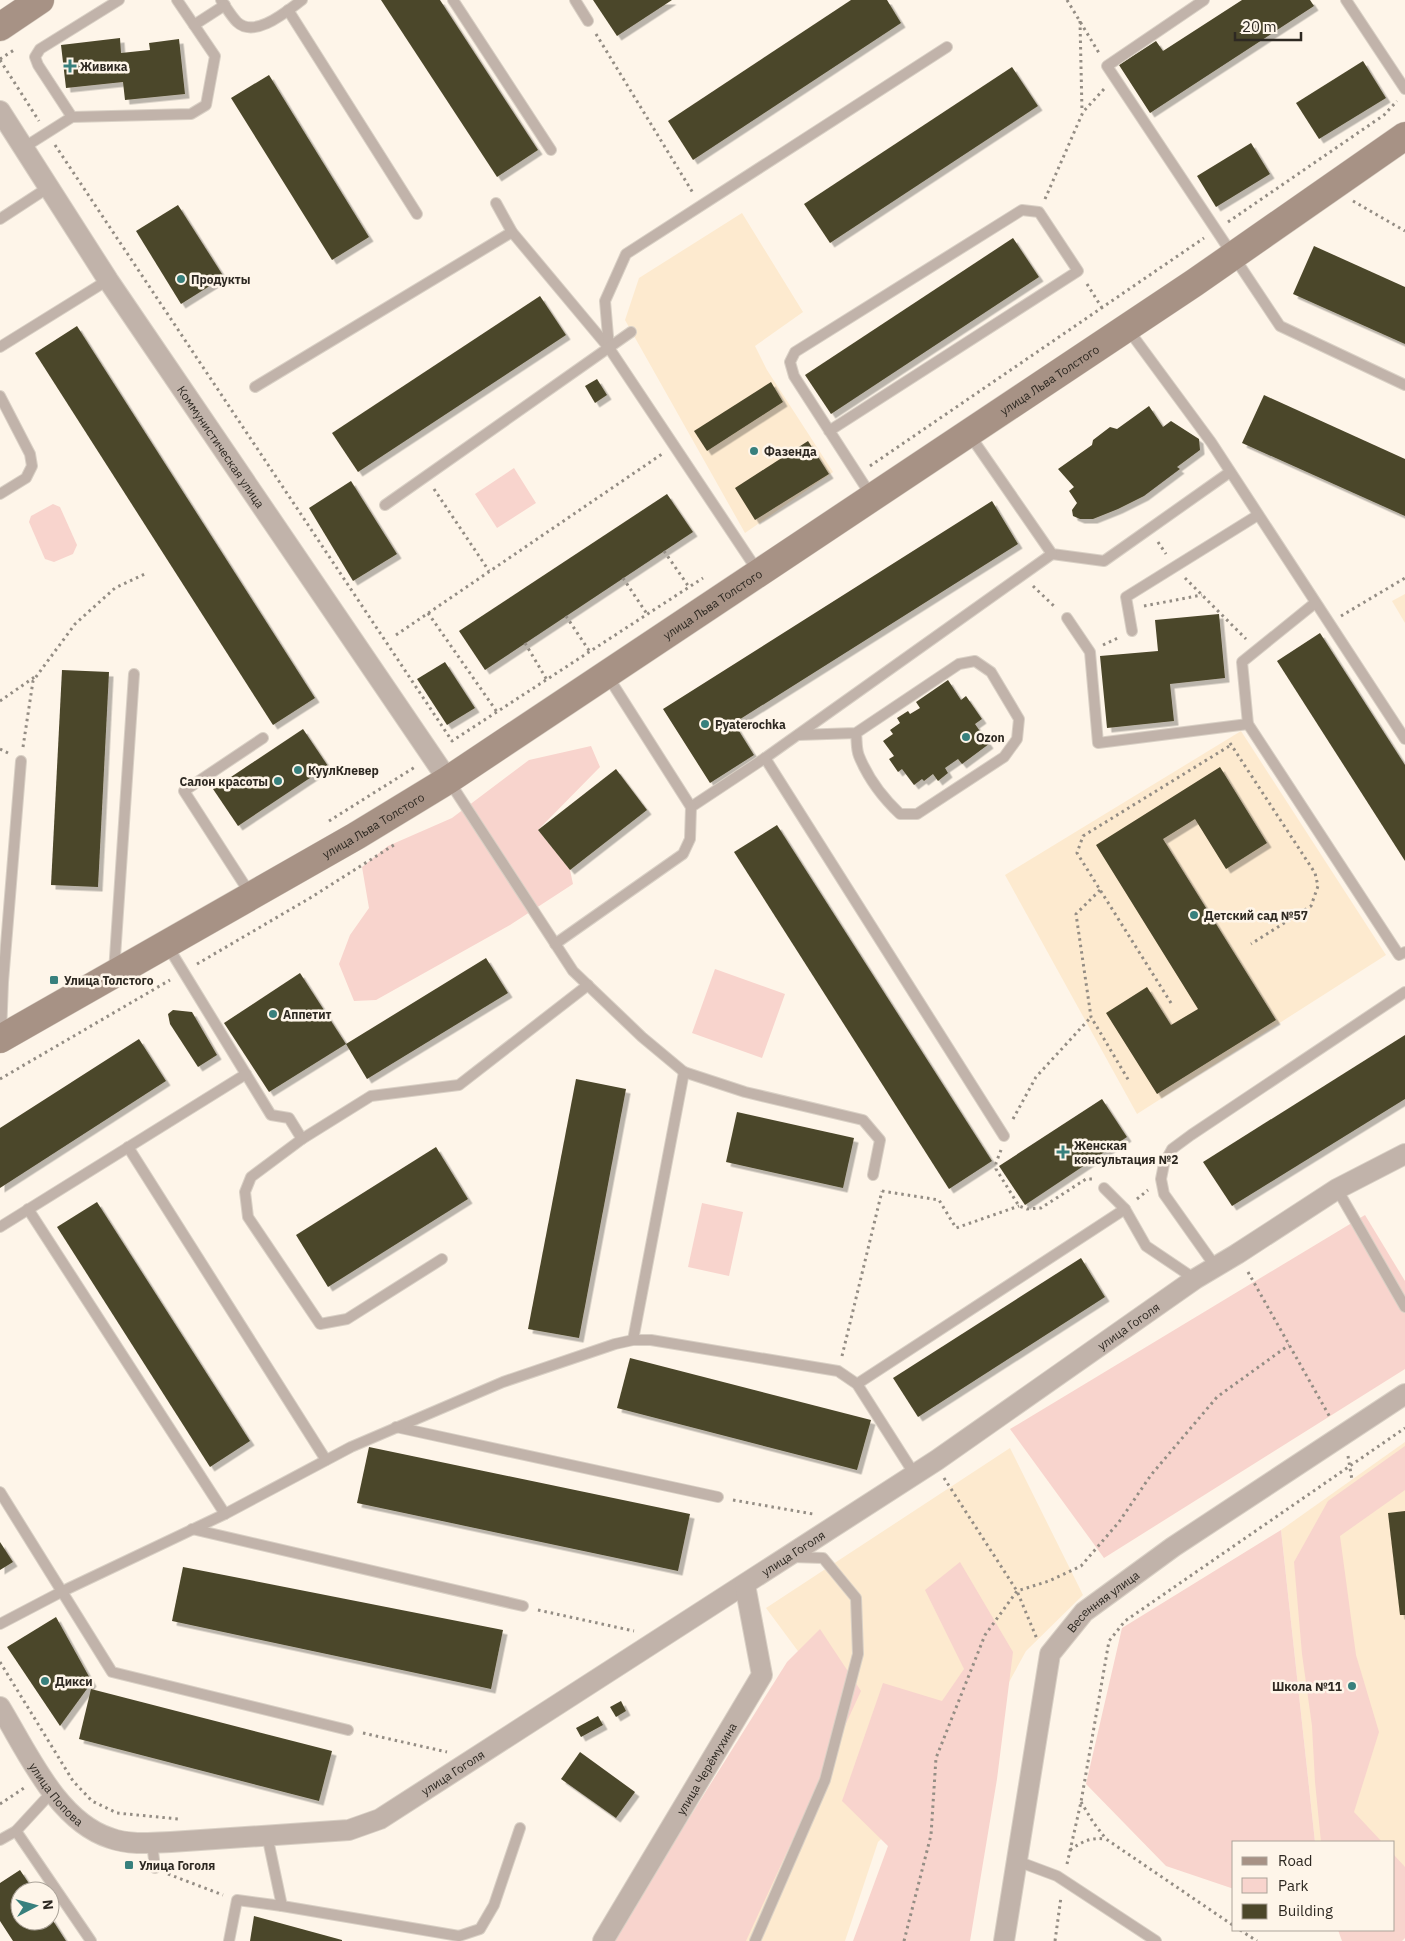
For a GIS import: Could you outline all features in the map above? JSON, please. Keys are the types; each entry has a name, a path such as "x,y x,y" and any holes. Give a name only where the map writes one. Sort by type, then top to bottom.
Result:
{"street":[{"path":"0,27 40,0"},
{"name":"Коммунистическая улица","path":"0,111 108,280 448,780"},
{"name":"улица Льва Толстого","path":"1,1039 356,836 448,780 1126,328 1405,136"},
{"name":"улица Гоголя","path":"148,1843 349,1830 380,1819 934,1463 1215,1266 1237,1254 1337,1189 1405,1154"},
{"name":"Весенняя улица","path":"1004,1941 1050,1654 1084,1612 1172,1548 1405,1394"},
{"name":"улица Черёмухина","path":"603,1941 762,1675 745,1585"},
{"name":"улица Попова","path":"0,1707 31,1762 52,1792 84,1825 110,1839 148,1843"}],"lane":[{"path":"72,117 38,65 35,57 40,49 119,0"},
{"path":"23,148 72,117 191,114 206,105 215,56 177,0"},
{"path":"194,25 223,2 238,23 250,29 263,26 302,0"},
{"path":"453,0 551,150"},
{"path":"575,0 588,20"},
{"path":"1204,0 1107,66 1280,326 1405,385"},
{"path":"1346,0 1405,89"},
{"path":"288,10 418,214"},
{"path":"608,348 605,301 626,254 947,48"},
{"path":"0,219 49,187"},
{"path":"496,203 512,232 608,348 759,573"},
{"path":"829,431 1078,271 1039,212 1022,210 795,352 790,362 794,376 829,431 873,498"},
{"path":"255,387 512,232"},
{"path":"0,347 108,280"},
{"path":"1126,328 1211,442 1405,739"},
{"path":"385,505 631,332"},
{"path":"0,396 30,454 32,466 26,478 0,494"},
{"path":"969,433 1052,554"},
{"path":"691,807 765,758 1052,554 1104,561 1230,472"},
{"path":"1132,631 1126,598 1258,515"},
{"path":"1315,602 1242,662 1248,724 1399,955 1405,952"},
{"path":"1067,618 1090,652 1098,743 1248,724"},
{"path":"797,735 856,732 959,664 975,660 991,672 1019,719 1017,739 1004,757 917,814 900,814 889,804 874,784 858,755 856,732"},
{"path":"113,975 134,674"},
{"path":"556,944 683,854 690,839 691,807 607,674"},
{"path":"251,896 184,791 263,738"},
{"path":"765,758 1004,1136"},
{"path":"1,1039 3,982 21,761"},
{"path":"448,780 573,971 642,1038 684,1072 744,1092 863,1120 880,1140 873,1175"},
{"path":"166,944 271,1115 289,1118 302,1139"},
{"path":"442,1259 348,1319 320,1324 248,1217 246,1192 251,1177 302,1139 372,1096 459,1085 588,985"},
{"path":"1215,1266 1164,1194 1160,1179 1164,1164 1172,1149 1405,992"},
{"path":"633,1340 684,1072"},
{"path":"0,1227 246,1074"},
{"path":"128,1147 326,1460"},
{"path":"1104,1188 1125,1209 1146,1246 1195,1279"},
{"path":"1337,1189 1405,1307"},
{"path":"28,1209 225,1514"},
{"path":"857,1384 1125,1209"},
{"path":"0,1624 63,1591 225,1514 351,1447 503,1382 614,1344 633,1340 651,1340 838,1371 857,1384 915,1475"},
{"path":"396,1427 718,1497"},
{"path":"0,1492 112,1672 348,1730"},
{"path":"192,1530 523,1606"},
{"path":"755,1941 825,1780 858,1654 856,1598 823,1558 789,1556"},
{"path":"0,1840 16,1830 52,1792"},
{"path":"229,1941 237,1900 459,1936 480,1929 494,1905 520,1828"},
{"path":"16,1830 91,1941"},
{"path":"268,1836 282,1906"},
{"path":"148,1843 155,1868"},
{"path":"1017,1860 1057,1876 1156,1941"}],"path":[{"path":"1067,0 1107,66"},
{"path":"588,20 701,206"},
{"path":"1080,21 1082,112"},
{"path":"1039,212 1082,112 1115,78"},
{"path":"1352,201 1405,232"},
{"path":"1078,271 1102,308"},
{"path":"396,635 674,446"},
{"path":"426,477 489,572"},
{"path":"1150,529 1174,568 1257,650"},
{"path":"664,551 688,587"},
{"path":"21,761 33,682 75,624 115,588 147,573"},
{"path":"1022,576 1067,618"},
{"path":"623,578 647,614"},
{"path":"1330,623 1371,596 1405,578"},
{"path":"1128,608 1202,595"},
{"path":"428,613 497,712"},
{"path":"566,616 590,652"},
{"path":"1090,652 1132,631"},
{"path":"525,643 546,680"},
{"path":"0,701 39,674"},
{"path":"1220,728 1314,873 1318,886 1311,906 1252,944"},
{"path":"1171,1003 1077,853 1083,836 1231,745"},
{"path":"323,824 431,757"},
{"path":"1100,890 1076,914 1091,1017 1129,1081"},
{"path":"0,1078 310,898"},
{"path":"1091,1017 1036,1077 1004,1136 1004,1143 996,1163 996,1169 1019,1206 1027,1209 1041,1208 1086,1179 1097,1179 1104,1188"},
{"path":"838,1371 882,1191 873,1175"},
{"path":"1125,1209 1160,1179"},
{"path":"882,1191 939,1200 956,1228 1019,1206"},
{"path":"1246,1270 1335,1427"},
{"path":"1232,1925 1106,1839 1081,1802 1109,1641 1125,1621 1405,1428"},
{"path":"1347,1457 1352,1480"},
{"path":"934,1463 1017,1591 1042,1649 1050,1654"},
{"path":"718,1497 814,1514"},
{"path":"523,1606 636,1632"},
{"path":"0,1662 73,1780 92,1801 117,1813 185,1819"},
{"path":"348,1730 450,1752"},
{"path":"0,1804 28,1786"},
{"path":"1070,1850 1084,1841 1095,1838 1106,1839"},
{"path":"155,1868 237,1900"},
{"path":"1241,1931 1256,1941"}],"shaded area":[{"path":"742,213 803,312 755,346 767,370 833,472 745,533 625,320 639,278"},
{"path":"1405,594 1405,623 1392,601"},
{"name":"Детский сад №57","path":"1241,731 1386,955 1137,1114 1005,875"},
{"name":"Школа №11","path":"1405,1442 1405,1909 1395,1910 1395,1841 1315,1841 1281,1530"},
{"path":"1010,1448 1083,1595 1026,1651 966,1761 878,1842 845,1941 695,1941 829,1693 766,1608"}],"green space":[{"path":"514,468 536,503 497,528 475,494"},
{"path":"53,504 60,507 77,545 73,554 54,562 45,559 29,522 31,516"},
{"path":"591,746 600,767 538,830 570,870 573,884 510,925 376,1000 354,1001 339,964 350,935 369,908 362,867 388,846 452,818 529,760"},
{"path":"715,969 785,994 762,1058 692,1033"},
{"path":"702,1203 743,1212 729,1276 688,1267"},
{"path":"1365,1215 1405,1281 1405,1369 1104,1558 1010,1429"},
{"path":"1405,1446 1405,1490 1340,1536 1356,1655 1379,1732 1354,1812 1381,1841 1321,1841 1312,1726 1302,1654 1294,1562 1328,1501"},
{"path":"1281,1530 1315,1841 1232,1841 1232,1888 1166,1866 1086,1784 1122,1628"},
{"path":"960,1562 1013,1652 997,1779 970,1941 853,1941 888,1846 842,1801 883,1683 942,1701 964,1669 925,1590"},
{"path":"820,1629 861,1691 746,1941 612,1941 787,1662"},
{"path":"1395,1856 1405,1867 1405,1938 1402,1941 1342,1941 1338,1931 1395,1931"}],"building":[{"path":"381,0 440,0 538,150 497,177"},
{"path":"593,0 672,0 617,36"},
{"path":"851,0 887,0 901,23 693,160 668,121"},
{"path":"1242,0 1310,0 1314,6 1150,113 1119,65 1156,41 1163,51"},
{"path":"120,38 121,53 150,50 149,43 179,39 185,94 125,100 123,82 66,88 61,45"},
{"path":"1363,61 1386,98 1319,139 1296,103"},
{"path":"1012,67 1038,106 830,243 804,204"},
{"path":"269,75 369,237 332,260 231,98"},
{"path":"1251,143 1270,174 1216,207 1197,176"},
{"path":"178,205 224,277 181,304 136,231"},
{"path":"1013,238 1039,277 831,414 805,375"},
{"path":"1314,246 1405,287 1405,344 1293,294"},
{"path":"540,296 566,335 358,472 332,433"},
{"path":"77,326 315,698 273,725 35,353"},
{"path":"597,379 607,395 595,403 585,386"},
{"path":"771,382 783,402 707,451 694,431"},
{"path":"1264,395 1405,459 1405,516 1242,443"},
{"path":"1149,406 1163,427 1171,421 1199,439 1200,450 1177,467 1180,469 1144,496 1093,519 1080,519 1073,516 1072,510 1077,503 1069,491 1074,487 1058,469 1092,445 1093,440 1110,427 1117,429"},
{"path":"808,441 829,474 755,520 735,488"},
{"path":"351,481 397,554 353,581 309,508"},
{"path":"667,494 693,532 485,670 459,631"},
{"path":"992,501 1018,544 734,723 754,755 710,783 663,709"},
{"path":"1219,614 1225,678 1170,684 1174,721 1107,728 1100,656 1158,651 1155,620"},
{"path":"1320,633 1405,765 1405,861 1277,661"},
{"path":"445,662 475,708 447,725 417,679"},
{"path":"62,670 109,672 98,887 51,885"},
{"path":"948,680 961,700 966,696 982,719 975,724 989,744 962,764 958,759 945,768 948,773 938,781 933,774 924,781 922,779 914,785 902,769 898,772 889,759 894,756 883,741 893,734 890,730 900,723 897,718 908,711 910,714 920,708 916,702"},
{"path":"303,729 328,766 238,826 213,789"},
{"path":"1220,767 1267,843 1226,869 1195,819 1163,839 1276,1020 1157,1094 1106,1013 1147,987 1171,1025 1198,1009 1096,845"},
{"path":"616,769 647,810 570,870 538,830"},
{"path":"777,825 992,1161 949,1189 734,852"},
{"path":"486,958 508,993 367,1079 346,1044"},
{"path":"300,973 346,1044 269,1092 224,1023"},
{"path":"173,1010 192,1012 217,1055 198,1067 170,1024 168,1014"},
{"path":"1405,1035 1405,1099 1232,1206 1203,1162"},
{"path":"139,1039 166,1081 0,1188 0,1128"},
{"path":"576,1079 626,1089 579,1338 528,1329"},
{"name":"Женская консультация №2","path":"1102,1099 1127,1137 1025,1205 999,1166"},
{"path":"737,1112 854,1138 843,1188 726,1162"},
{"path":"436,1147 468,1199 328,1287 296,1235"},
{"path":"97,1202 250,1441 210,1467 57,1227"},
{"path":"1081,1258 1105,1297 918,1417 893,1378"},
{"path":"630,1358 871,1420 857,1470 617,1408"},
{"path":"369,1447 690,1514 678,1571 357,1503"},
{"path":"1405,1511 1405,1615 1400,1615 1388,1513"},
{"path":"0,1542 13,1562 0,1570"},
{"path":"183,1567 503,1630 491,1689 172,1621"},
{"path":"56,1617 92,1682 60,1726 7,1647"},
{"path":"91,1689 332,1751 319,1801 79,1739"},
{"path":"621,1701 626,1711 616,1717 610,1707"},
{"path":"598,1716 603,1725 581,1737 576,1728"},
{"path":"580,1752 635,1792 616,1818 561,1779"},
{"path":"20,1870 27,1881 10,1881 10,1931 60,1931 66,1941 13,1941 0,1921 0,1883"},
{"path":"254,1916 342,1940 342,1941 250,1941"}],"place":[{"name":"Живика","path":"70,66"},
{"name":"Продукты","path":"181,279"},
{"name":"Фазенда","path":"754,451"},
{"name":"Pyaterochka","path":"705,724"},
{"name":"Ozon","path":"966,737"},
{"name":"КуулКлевер","path":"298,770"},
{"name":"Салон красоты","path":"278,781"},
{"name":"Детский сад №57","path":"1194,915"},
{"name":"Улица Толстого","path":"54,980"},
{"name":"Аппетит","path":"273,1014"},
{"name":"Женская консультация №2","path":"1063,1152"},
{"name":"Дикси","path":"45,1681"},
{"name":"Школа №11","path":"1352,1686"},
{"name":"Улица Гоголя","path":"129,1865"}]}
